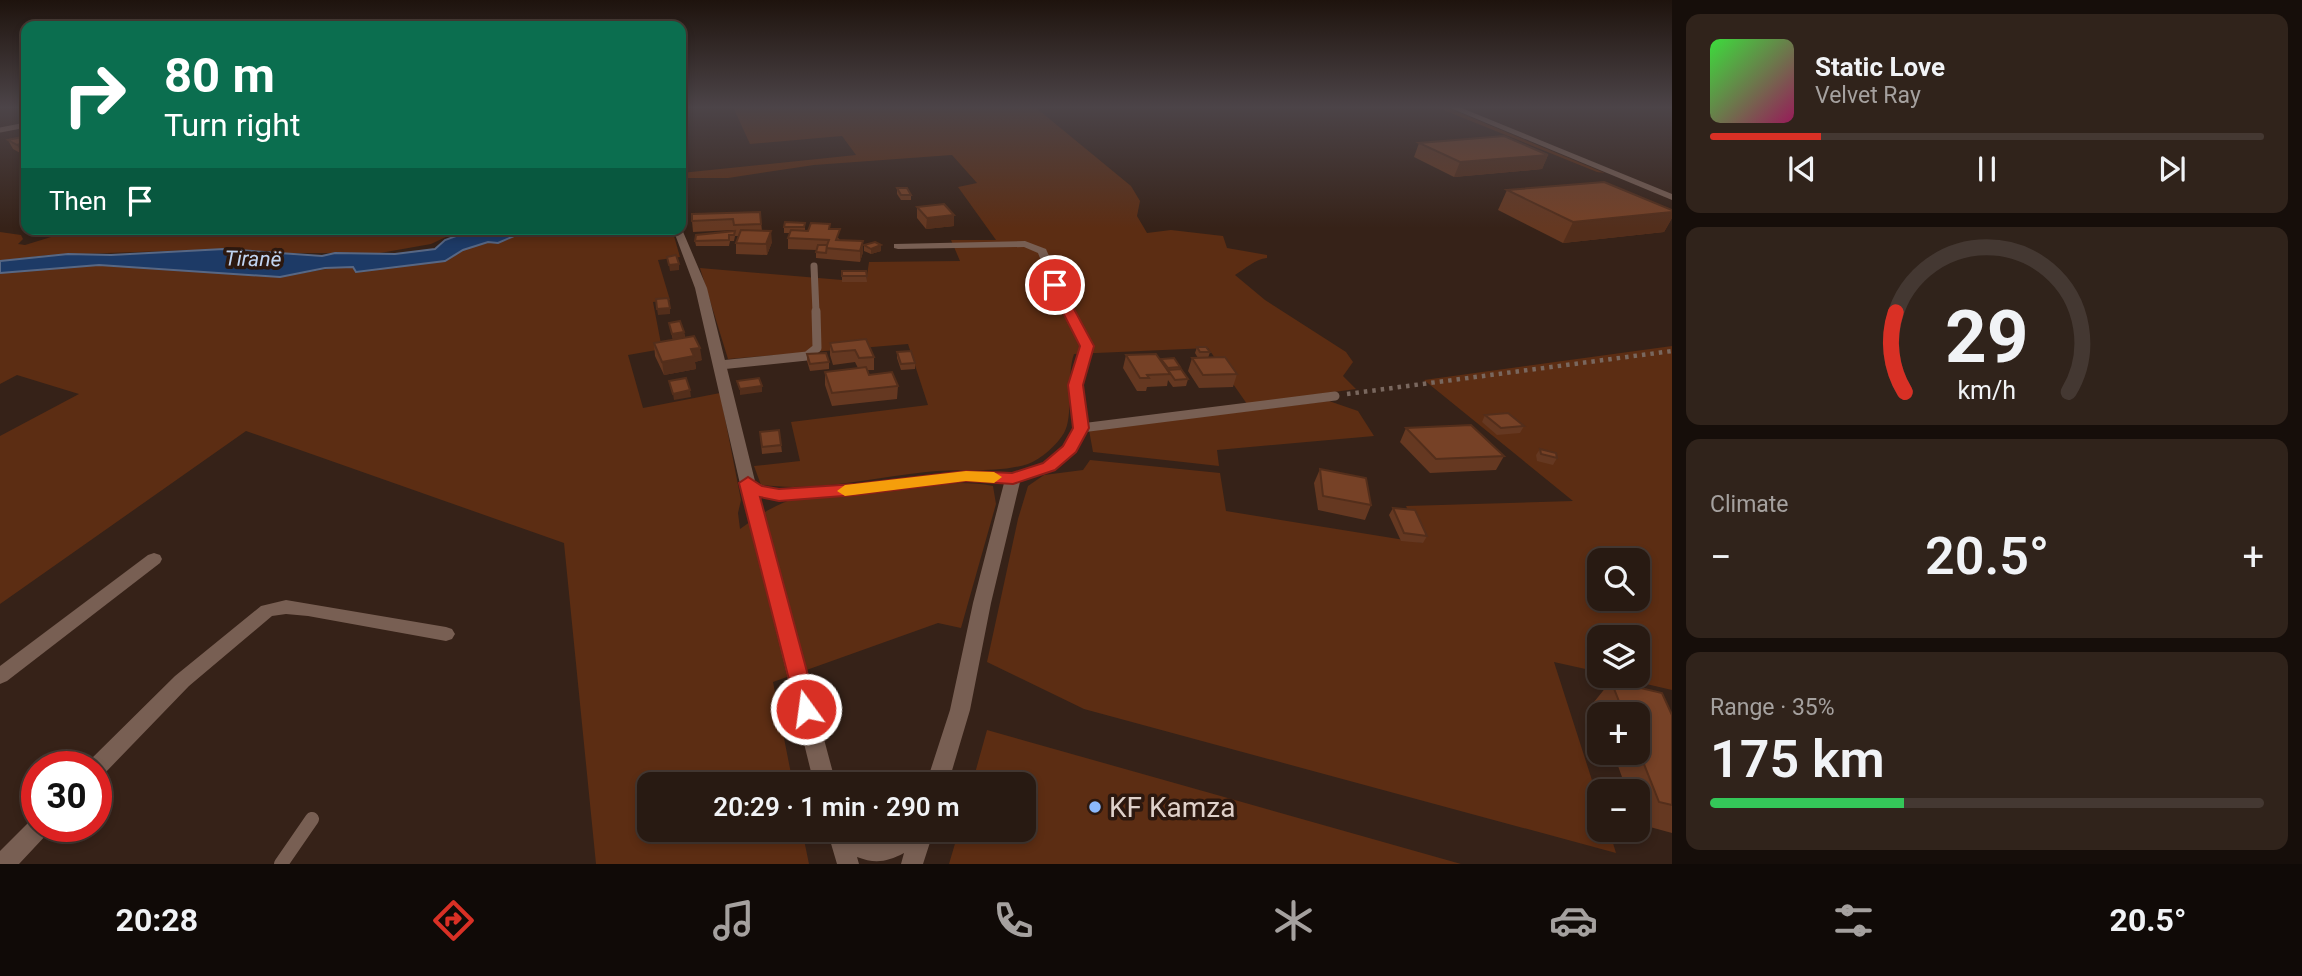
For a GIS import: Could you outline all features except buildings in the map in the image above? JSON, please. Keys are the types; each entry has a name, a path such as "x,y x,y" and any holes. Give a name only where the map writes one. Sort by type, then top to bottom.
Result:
{"street":[{"path":"1551,147 1672,197"},
{"path":"680,235 701,288 822,772"},
{"path":"748,483 757,491 779,495 856,490 966,476 1013,479 1049,467 1070,449 1081,428 1076,385 1087,346 1063,302 1042,251 1025,244 898,246"},
{"path":"941,772 960,710 982,603 1013,479"},
{"path":"0,676 154,559"},
{"path":"112,752 183,681 267,611 286,607 308,609 446,634"},
{"path":"3,864 24,842"},
{"path":"842,842 848,864"},
{"path":"855,842 870,853 887,852 906,842"},
{"path":"912,864 917,842"}],"lane":[{"path":"720,365 807,356 817,348 814,266"},
{"path":"1081,428 1335,396"},
{"path":"281,864 312,819"}],"path":[{"path":"1335,396 1672,351"}],"shaded area":[{"path":"850,147 1084,147 1131,186 1140,201 1137,216 1147,233 1171,230 1223,236 1227,248 1267,255 1267,258 1254,262 1235,275 1265,300 1346,352 1353,362 1343,376 1356,389 1247,404 1208,348 1074,354 1070,373 1067,426 1048,451 1028,464 1003,469 926,472 823,486 761,485 754,466 800,461 791,422 928,405 908,344 728,359 700,268 866,282 869,262 960,261 951,240 996,240 958,187 977,183 952,155 814,165 728,178 686,178 686,172 856,155"},
{"path":"1536,147 1543,147 1605,173"},
{"path":"0,232 21,235 23,239 18,244 25,245 58,235 450,235 431,244 380,253 264,253 224,249 48,255 0,261"},
{"path":"517,235 674,235 680,257 658,260 670,300 653,302 662,349 628,355 643,408 720,393 741,500 738,513 740,529 774,507 804,497 852,495 940,484 993,486 996,504 961,628 938,623 773,682 791,772 637,772 637,842 804,842 809,864 596,864 564,543 246,431 0,604 0,436 79,394 17,375 0,384 0,273 99,265 280,277 338,267 389,267 445,261 463,250 488,242 498,243"},
{"path":"1672,346 1672,690 1650,685 1650,625 1587,625 1587,669 1554,662 1592,779 1587,779 1587,842 1613,842 1616,853 1084,709 987,662 1018,519 1028,486 1044,475 1083,470 1090,460 1220,473 1226,511 1423,543 1406,506 1573,501 1424,380"},
{"path":"1329,401 1358,411 1374,436 1217,450 1219,466 1093,452 1089,430"},
{"path":"987,730 1461,864 949,864 955,842 1036,842 1036,772 975,772"}],"water":[{"name":"Tiranë","path":"459,235 516,235 498,243 488,242 463,250 445,261 356,272 353,267 325,268 280,277 99,265 0,273 0,261 68,254 111,255 224,249 322,256 335,253 395,254 435,249 445,240"}],"slow traffic":[{"path":"845,491 966,476 994,477"}],"place":[{"name":"KF Kamza","path":"1095,807"}],"route":[{"path":"806,709 748,483 757,491 779,495 856,490 966,476 1013,479 1049,467 1060,460 1070,449 1081,428 1076,385 1087,346 1055,285"}]}
